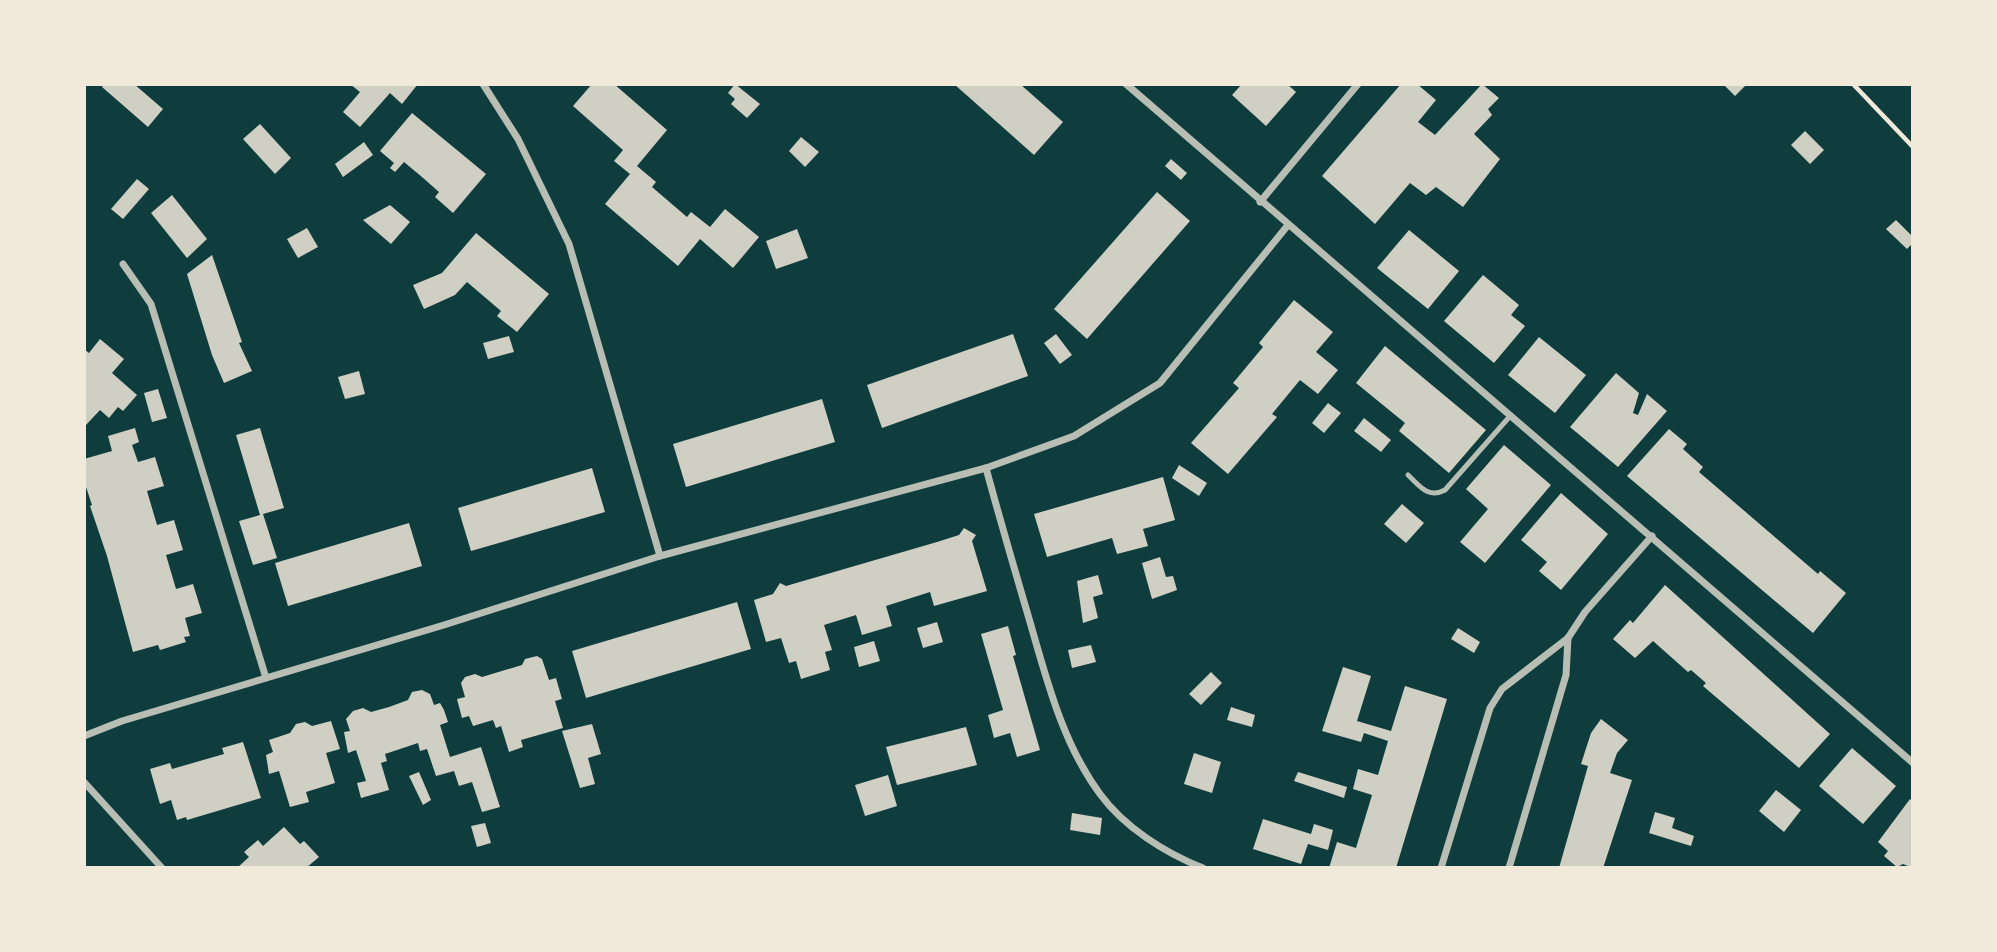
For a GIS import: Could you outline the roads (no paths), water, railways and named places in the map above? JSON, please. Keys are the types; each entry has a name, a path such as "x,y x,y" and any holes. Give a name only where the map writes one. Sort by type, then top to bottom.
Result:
{"street":[{"path":"483,84 517,139 569,244 660,556"},
{"path":"1126,84 1913,763"},
{"path":"1260,202 1358,84"},
{"path":"84,736 122,721 660,556 986,468 1074,436 1160,383 1288,225"},
{"path":"123,264 151,304 266,678"},
{"path":"986,468 1052,698 1080,762 1101,795 1127,822 1149,840 1203,868"},
{"path":"1441,868 1490,708 1502,689 1568,638 1585,612 1652,536"},
{"path":"1509,868 1566,675 1568,638"},
{"path":"84,782 162,868"}],"lane":[{"path":"1408,475 1428,493 1436,495 1445,490 1511,415"}]}
